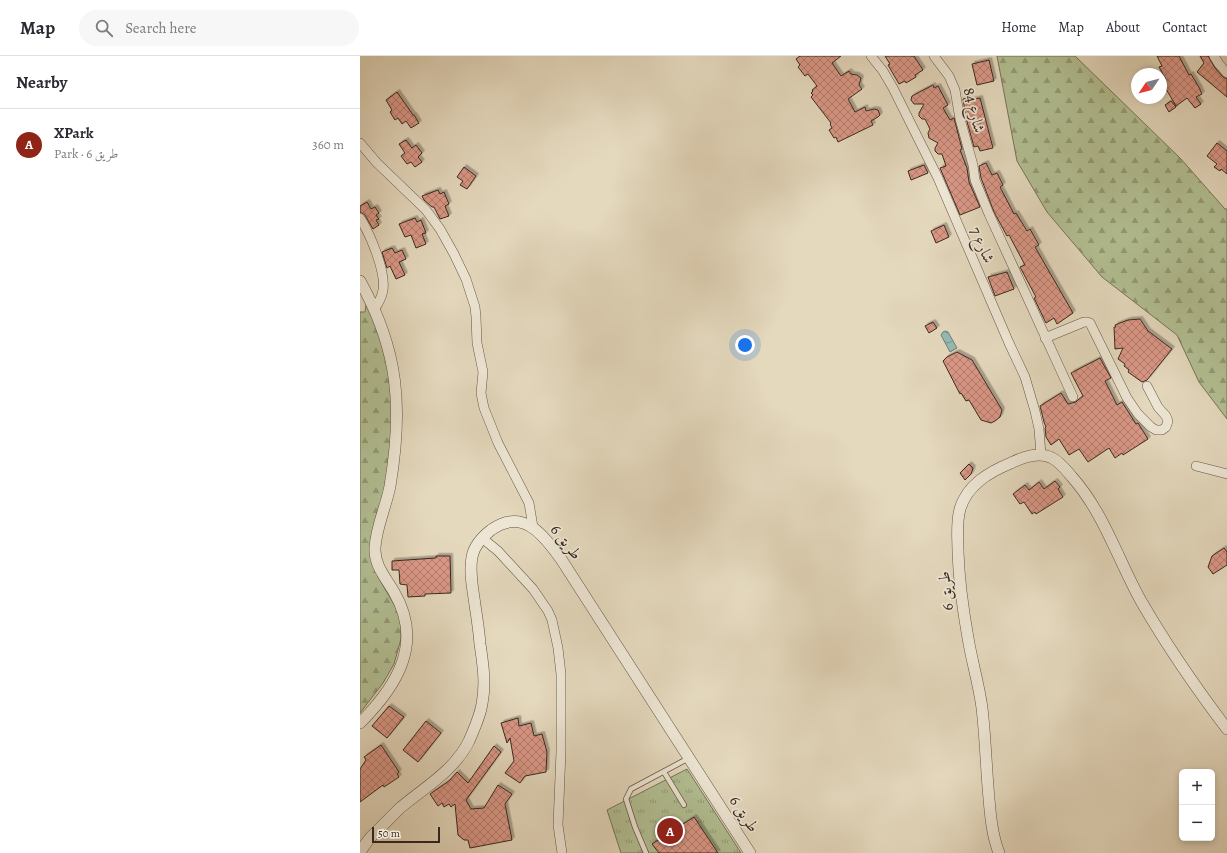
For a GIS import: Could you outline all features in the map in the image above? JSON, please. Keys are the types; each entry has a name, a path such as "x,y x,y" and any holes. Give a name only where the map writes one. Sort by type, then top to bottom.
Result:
{"street":[{"name":"شارع 7","path":"871,56 883,71 893,88 938,178 1002,328 1025,377 1031,393 1038,423 1041,455"},
{"name":"شارع 84","path":"934,56 949,76 955,90 975,180 989,214 1073,396"},
{"path":"1214,56 1227,73"},
{"path":"360,143 377,163 426,210 440,229 466,279 476,317 477,343 483,372 481,393 484,408 498,443 526,496 530,508 532,527"},
{"path":"360,218 374,246 383,280 381,297 374,310"},
{"path":"360,281 384,331 392,362 396,392 396,434 390,485 376,537 375,554 381,571 404,612 408,633 406,650 395,679 383,698 360,723"},
{"path":"1046,338 1084,322 1090,323 1127,398 1138,414 1151,427 1156,430 1162,430 1166,427 1168,421 1166,416 1158,407 1147,386"},
{"name":"طريق 6","path":"999,853 994,838 990,816 982,707 968,638 962,598 958,562 957,526 960,507 969,491 984,476 1014,461 1029,456 1041,455"},
{"path":"1041,455 1051,457 1059,463 1080,486 1100,516 1140,600 1197,689 1227,729"},
{"path":"1196,466 1227,474"},
{"name":"طريق 6","path":"360,853 370,837 450,766 468,743 474,730 482,705 484,681 471,573 472,554 476,545 482,538 497,526 512,521 521,522 532,527 546,540 561,559 750,853"},
{"path":"482,538 498,551 529,585 548,611 552,620 558,648 561,674 561,759 558,824 562,853"}],"lane":[{"path":"646,853 634,827 626,799 631,789 689,758"},
{"path":"664,772 684,805"}],"green space":[{"path":"997,56 1075,56 1181,159 1225,209 1227,209 1227,419 1199,382 1177,335 1102,277 1047,212 1017,161"},
{"path":"366,305 374,317 390,371 392,423 386,489 372,534 378,577 399,613 401,639 394,664 383,683 360,713 360,312 365,312"},
{"path":"687,769 741,853 621,853 607,810"}],"water":[{"path":"945,331 948,332 957,348 950,352 941,335"}],"building":[{"path":"800,56 841,56 832,63 841,76 849,71 851,74 857,75 861,78 859,85 862,89 848,99 855,112 865,107 866,111 874,109 878,110 880,115 871,121 873,125 838,142 836,137 834,138 829,130 832,128 831,123 811,97 813,95 811,93 813,91 812,90 817,86 808,74 805,76 798,67 800,65 796,59"},
{"path":"885,56 914,56 923,70 915,75 916,77 906,83 905,81 899,84 888,65 890,64"},
{"path":"1157,56 1179,56 1189,75 1191,74 1200,89 1202,94 1196,97 1201,104 1195,108 1187,98 1176,106 1167,91 1167,68 1160,68 1162,66"},
{"path":"1200,56 1208,56 1215,68 1223,77 1227,79 1227,97 1197,72 1204,63"},
{"path":"989,60 994,81 977,85 972,64"},
{"path":"933,85 934,88 938,86 948,105 943,108 950,120 954,118 962,149 960,150 967,168 969,182 980,207 960,215 940,168 946,166 942,154 938,154 935,151 938,143 929,138 928,133 930,129 925,119 922,119 919,116 924,104 914,104 911,100 912,96"},
{"path":"397,92 419,123 411,128 406,121 402,124 398,118 395,120 390,112 392,110 386,100"},
{"path":"968,98 968,101 980,98 993,148 980,151 978,146 974,147 966,118 963,99"},
{"path":"1171,101 1176,107 1169,112 1165,105"},
{"path":"406,140 412,148 416,145 422,153 418,157 422,162 415,167 411,162 407,164 401,156 405,153 399,144"},
{"path":"1217,143 1227,151 1227,174 1221,169 1220,171 1214,167 1217,164 1207,156"},
{"path":"986,163 992,175 997,173 1003,185 1000,187 1014,214 1016,213 1027,231 1030,229 1039,245 1035,247 1073,313 1057,324 1054,318 1046,323 1034,298 1036,297 1020,267 1025,265 1009,235 1007,236 994,212 981,178 979,166"},
{"path":"924,165 928,173 911,180 908,171"},
{"path":"464,167 476,176 467,189 460,185 463,181 457,177"},
{"path":"438,190 440,194 444,192 449,204 445,206 449,216 440,219 434,207 424,200 422,196"},
{"path":"367,202 371,209 375,207 379,213 376,215 379,219 376,220 379,225 373,229 365,215 360,212 360,206"},
{"path":"415,218 417,222 421,220 426,233 422,234 426,244 416,248 411,235 405,237 399,224"},
{"path":"944,225 949,237 936,243 931,231"},
{"path":"392,248 395,253 402,250 406,259 399,262 405,275 396,279 390,266 387,268 382,252"},
{"path":"1007,272 1014,289 995,296 988,277"},
{"path":"1140,319 1148,331 1172,349 1147,380 1142,382 1128,372 1129,370 1124,366 1125,364 1118,359 1123,348 1115,349 1114,327 1116,327 1115,325 1128,320"},
{"path":"933,322 937,328 929,333 925,326"},
{"path":"957,352 972,360 1002,410 1000,417 995,421 991,423 981,420 969,400 966,401 961,393 960,394 943,361 947,357"},
{"path":"1100,358 1111,378 1105,381 1117,405 1122,402 1148,439 1123,455 1122,453 1115,458 1109,448 1088,462 1079,449 1069,455 1059,439 1051,445 1046,437 1046,427 1040,406 1061,393 1068,404 1076,402 1083,396 1071,373"},
{"path":"969,464 973,468 971,474 965,480 960,473"},
{"path":"1055,481 1060,487 1058,489 1063,497 1036,514 1035,512 1032,514 1024,502 1020,504 1013,494 1025,485 1029,490 1039,482 1044,489"},
{"path":"1224,548 1227,552 1227,565 1213,574 1208,567 1212,556"},
{"path":"436,556 450,556 451,593 425,594 425,596 408,597 407,585 400,584 399,570 392,570 392,561 436,558"},
{"path":"389,706 404,717 387,738 372,726"},
{"path":"518,718 519,726 531,723 534,736 542,734 547,752 546,772 525,776 520,783 505,773 514,761 510,738 507,743 501,723"},
{"path":"426,721 441,733 418,762 403,750"},
{"path":"381,745 399,772 397,774 399,777 384,787 383,785 360,802 360,769 366,760 364,757"},
{"path":"494,746 501,752 466,800 471,809 484,808 498,785 512,794 505,804 512,840 470,848 468,840 464,840 458,835 455,804 451,807 449,804 444,807 442,803 438,806 430,794 449,781 457,772 468,783"},
{"path":"694,817 718,853 659,853 652,844"}],"place":[{"name":"XPark","path":"670,831"}]}
